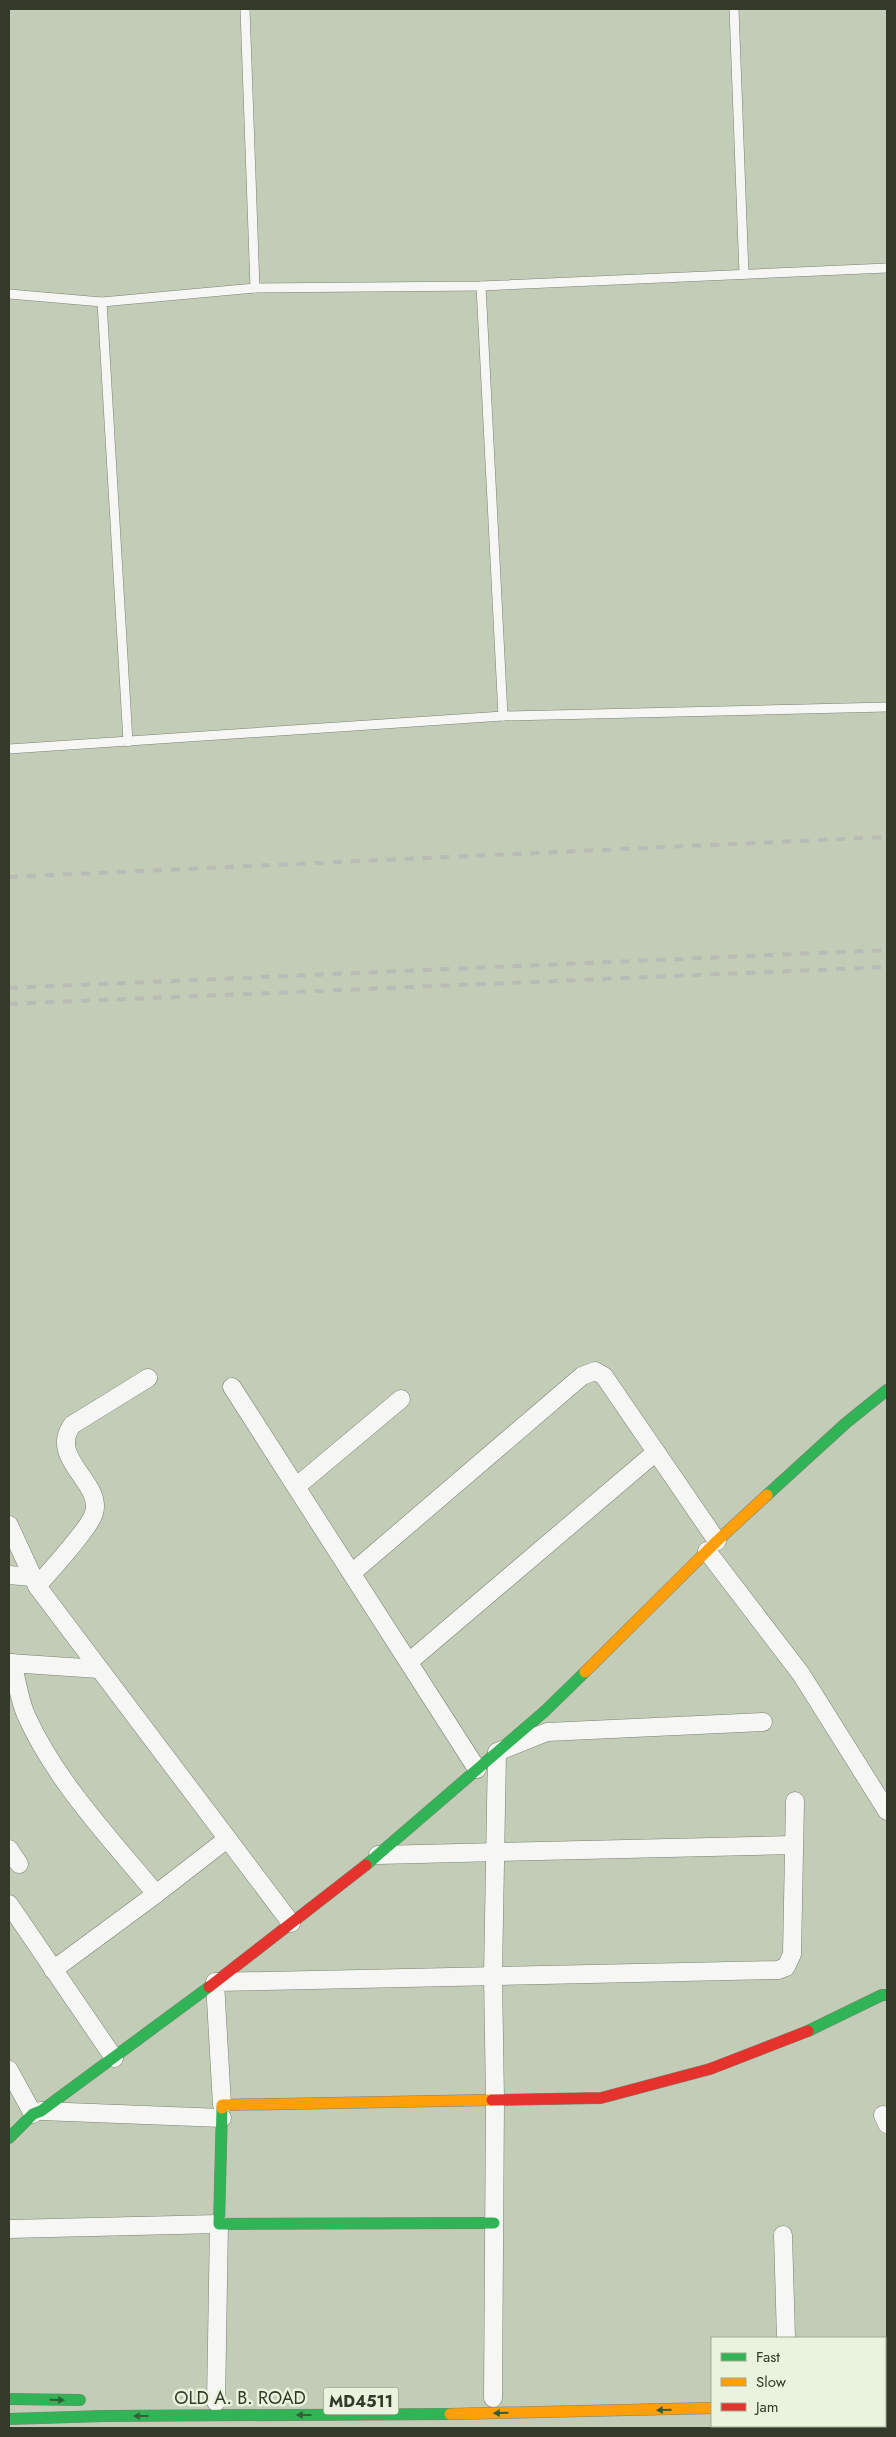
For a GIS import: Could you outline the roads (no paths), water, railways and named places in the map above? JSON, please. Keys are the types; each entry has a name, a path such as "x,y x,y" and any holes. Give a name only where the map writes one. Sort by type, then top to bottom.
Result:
{"street":[{"path":"353,1572 582,1376 595,1371 604,1376 656,1452 712,1546 801,1674 887,1811"},
{"path":"34,1582 94,1515 94,1499 70,1458 65,1444 66,1433 72,1425 148,1378"},
{"path":"232,1387 353,1572 478,1769"},
{"path":"9,2138 37,2112 114,2058 215,1982 378,1855 545,1711 712,1546 846,1423 887,1390"},
{"path":"297,1486 401,1399"},
{"path":"410,1661 656,1452"},
{"path":"9,1525 34,1582 291,1924"},
{"path":"9,1575 34,1582"},
{"path":"98,1669 11,1663 25,1714 44,1748 76,1796 156,1894"},
{"path":"497,1752 547,1732 763,1722"},
{"path":"494,2398 495,2100 493,1975 497,1752"},
{"path":"215,1982 778,1970 786,1967 792,1954 795,1801"},
{"path":"53,1970 156,1894 227,1838"},
{"path":"378,1855 793,1845"},
{"path":"9,1849 19,1864"},
{"path":"9,1904 114,2058"},
{"path":"215,1982 222,2111 217,2405 222,2428"},
{"path":"37,2112 222,2111 495,2100 601,2098 653,2088 775,2046 882,1995 887,1995"},
{"path":"9,2070 37,2112"},
{"path":"9,2229 219,2224 494,2223"},
{"path":"783,2235 786,2337"},
{"path":"9,2399 88,2400"},
{"name":"OLD A. B. ROAD","path":"9,2419 50,2423 217,2405 456,2421 711,2408"}],"lane":[{"path":"244,9 254,288"},
{"path":"734,9 744,274"},
{"path":"9,294 102,302 254,288 481,286 887,268"},
{"path":"481,286 503,716"},
{"path":"102,302 128,742"},
{"path":"9,749 503,716 887,707"}],"railway":[{"path":"9,877 887,837"},
{"path":"9,988 887,950"},
{"path":"9,1004 887,967"}]}
